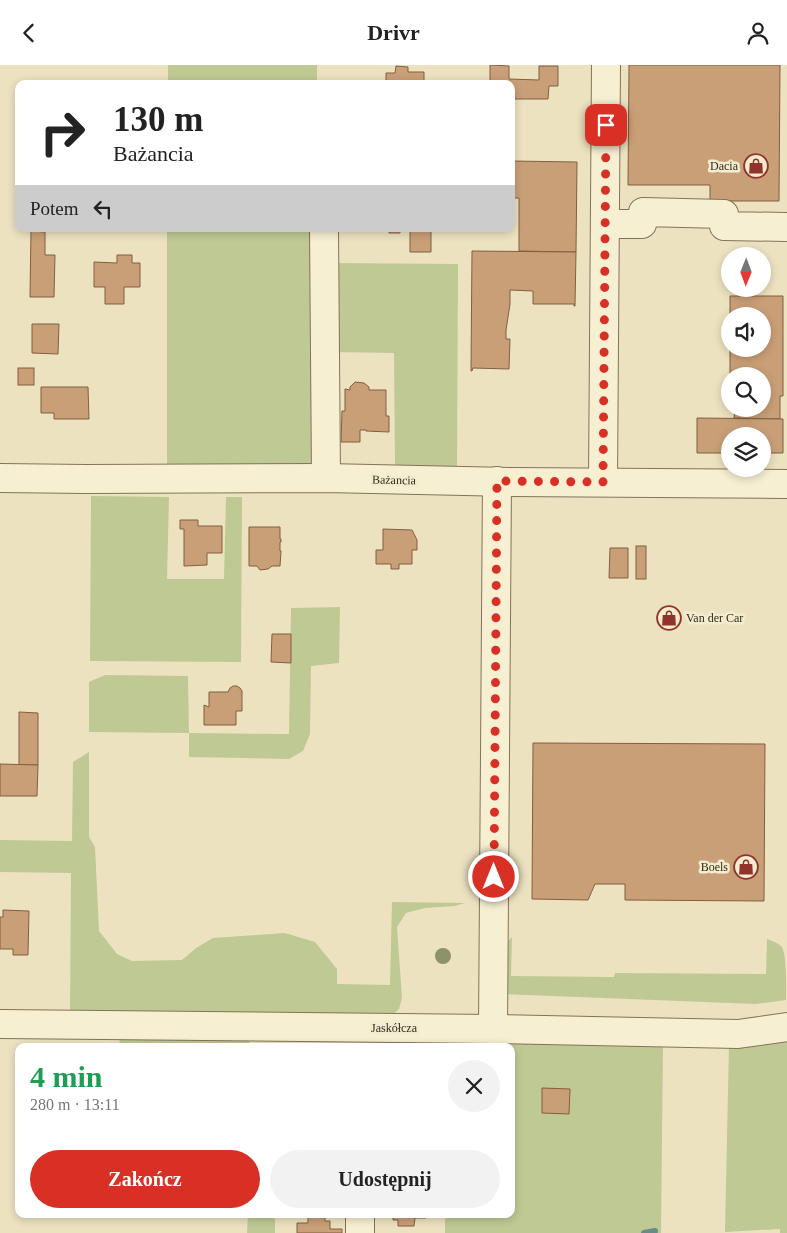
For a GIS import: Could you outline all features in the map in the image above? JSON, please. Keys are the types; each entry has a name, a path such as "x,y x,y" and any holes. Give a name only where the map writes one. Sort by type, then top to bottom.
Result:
{"street":[{"path":"603,482 606,65"},
{"path":"606,224 642,224 643,212 724,214 724,226 787,227"},
{"path":"324,232 326,478"},
{"name":"Bażancia","path":"0,478 326,478 787,484"},
{"path":"493,1029 497,481"},
{"name":"Jaskółcza","path":"0,1024 361,1037 493,1029 738,1034 787,1027"},
{"path":"360,1218 360,1233"}],"green space":[{"path":"168,65 317,65 317,80 168,80"},
{"path":"167,232 316,232 315,465 167,464"},
{"path":"332,263 458,264 457,467 395,466 394,353 331,352"},
{"path":"91,496 169,497 167,579 224,579 226,497 242,497 241,662 90,661"},
{"path":"340,607 339,663 311,666 310,734 303,751 289,759 189,757 189,733 289,734 291,608"},
{"path":"105,675 188,676 189,733 89,732 89,682"},
{"path":"89,752 89,837 95,847 99,931 117,954 132,961 182,960 196,948 213,938 285,933 315,942 337,969 337,984 390,985 392,902 465,903 455,906 425,908 406,913 397,927 402,998 399,1009 389,1018 70,1017 71,873 0,872 0,840 72,841 73,762"},
{"path":"512,937 511,976 614,977 615,973 766,974 767,939 782,947 784,952 786,1000 756,1004 504,994 506,943"},
{"path":"121,1031 247,1035 250,1043 119,1043"},
{"path":"446,1033 663,1044 661,1233 445,1233 445,1218 515,1218 515,1043 447,1043"},
{"path":"787,1040 787,1233 780,1233 780,1229 725,1232 729,1044"},
{"path":"248,1218 275,1218 275,1233 247,1233"}],"building":[{"path":"490,65 509,66 509,79 539,80 539,66 558,66 558,86 549,86 548,99 515,99 515,80 490,80"},
{"path":"629,65 780,65 779,201 710,201 710,185 628,185"},
{"path":"396,66 408,67 408,72 424,72 424,80 386,80 386,73 395,73"},
{"path":"515,161 577,162 576,252 519,251 519,198 515,198"},
{"path":"31,232 45,232 45,255 55,255 54,297 30,297"},
{"path":"410,232 431,232 431,252 410,252"},
{"path":"472,251 576,252 575,306 574,304 533,304 533,291 510,290 506,330 506,339 510,339 509,369 473,368 471,371"},
{"path":"117,255 132,255 132,263 140,263 140,287 124,287 124,304 105,304 105,287 94,287 94,262 117,263"},
{"path":"783,296 783,396 780,396 780,419 734,418 771,417 771,367 730,367 730,357 771,357 771,307 730,307 730,297"},
{"path":"32,324 59,324 58,354 32,353"},
{"path":"18,368 34,368 34,385 18,385"},
{"path":"355,382 364,383 369,387 369,390 386,390 386,416 389,416 389,432 360,430 360,442 341,442 342,411 345,411 345,389 350,390 350,387"},
{"path":"41,387 88,387 89,419 54,419 54,413 41,413"},
{"path":"697,418 783,419 783,453 771,453 771,427 721,427 721,453 697,453"},
{"path":"180,520 198,520 198,526 222,526 222,553 207,553 207,565 184,566 184,529 180,529"},
{"path":"249,527 280,527 280,566 272,566 268,569 260,570 257,566 249,566"},
{"path":"383,529 412,530 417,540 417,550 412,550 412,564 399,564 399,569 391,569 391,564 376,564 376,550 383,550"},
{"path":"636,546 646,546 646,579 636,579"},
{"path":"610,548 628,548 628,578 609,578"},
{"path":"272,634 291,634 291,663 271,662"},
{"path":"233,686 237,686 242,691 242,711 236,711 236,725 204,725 204,705 209,707 209,692 228,692"},
{"path":"19,712 38,713 38,765 19,765"},
{"path":"533,743 765,744 764,901 625,900 625,884 595,884 588,900 532,899"},
{"path":"0,764 38,765 37,796 0,796"},
{"path":"3,910 29,911 28,955 13,955 13,949 0,949 0,917 3,917"},
{"path":"542,1088 570,1089 569,1114 542,1113"},
{"path":"308,1218 325,1218 325,1221 330,1221 330,1229 342,1229 342,1233 297,1233 297,1223 308,1223"},
{"path":"393,1218 415,1218 414,1226 398,1226 398,1220 393,1220"}],"waterway":[{"path":"644,1233 655,1231"}],"place":[{"name":"Dacia","path":"756,166"},
{"name":"Van der Car","path":"669,618"},
{"name":"Boels","path":"746,867"}],"route":[{"path":"494,877 497,481 603,482 606,125"}]}
